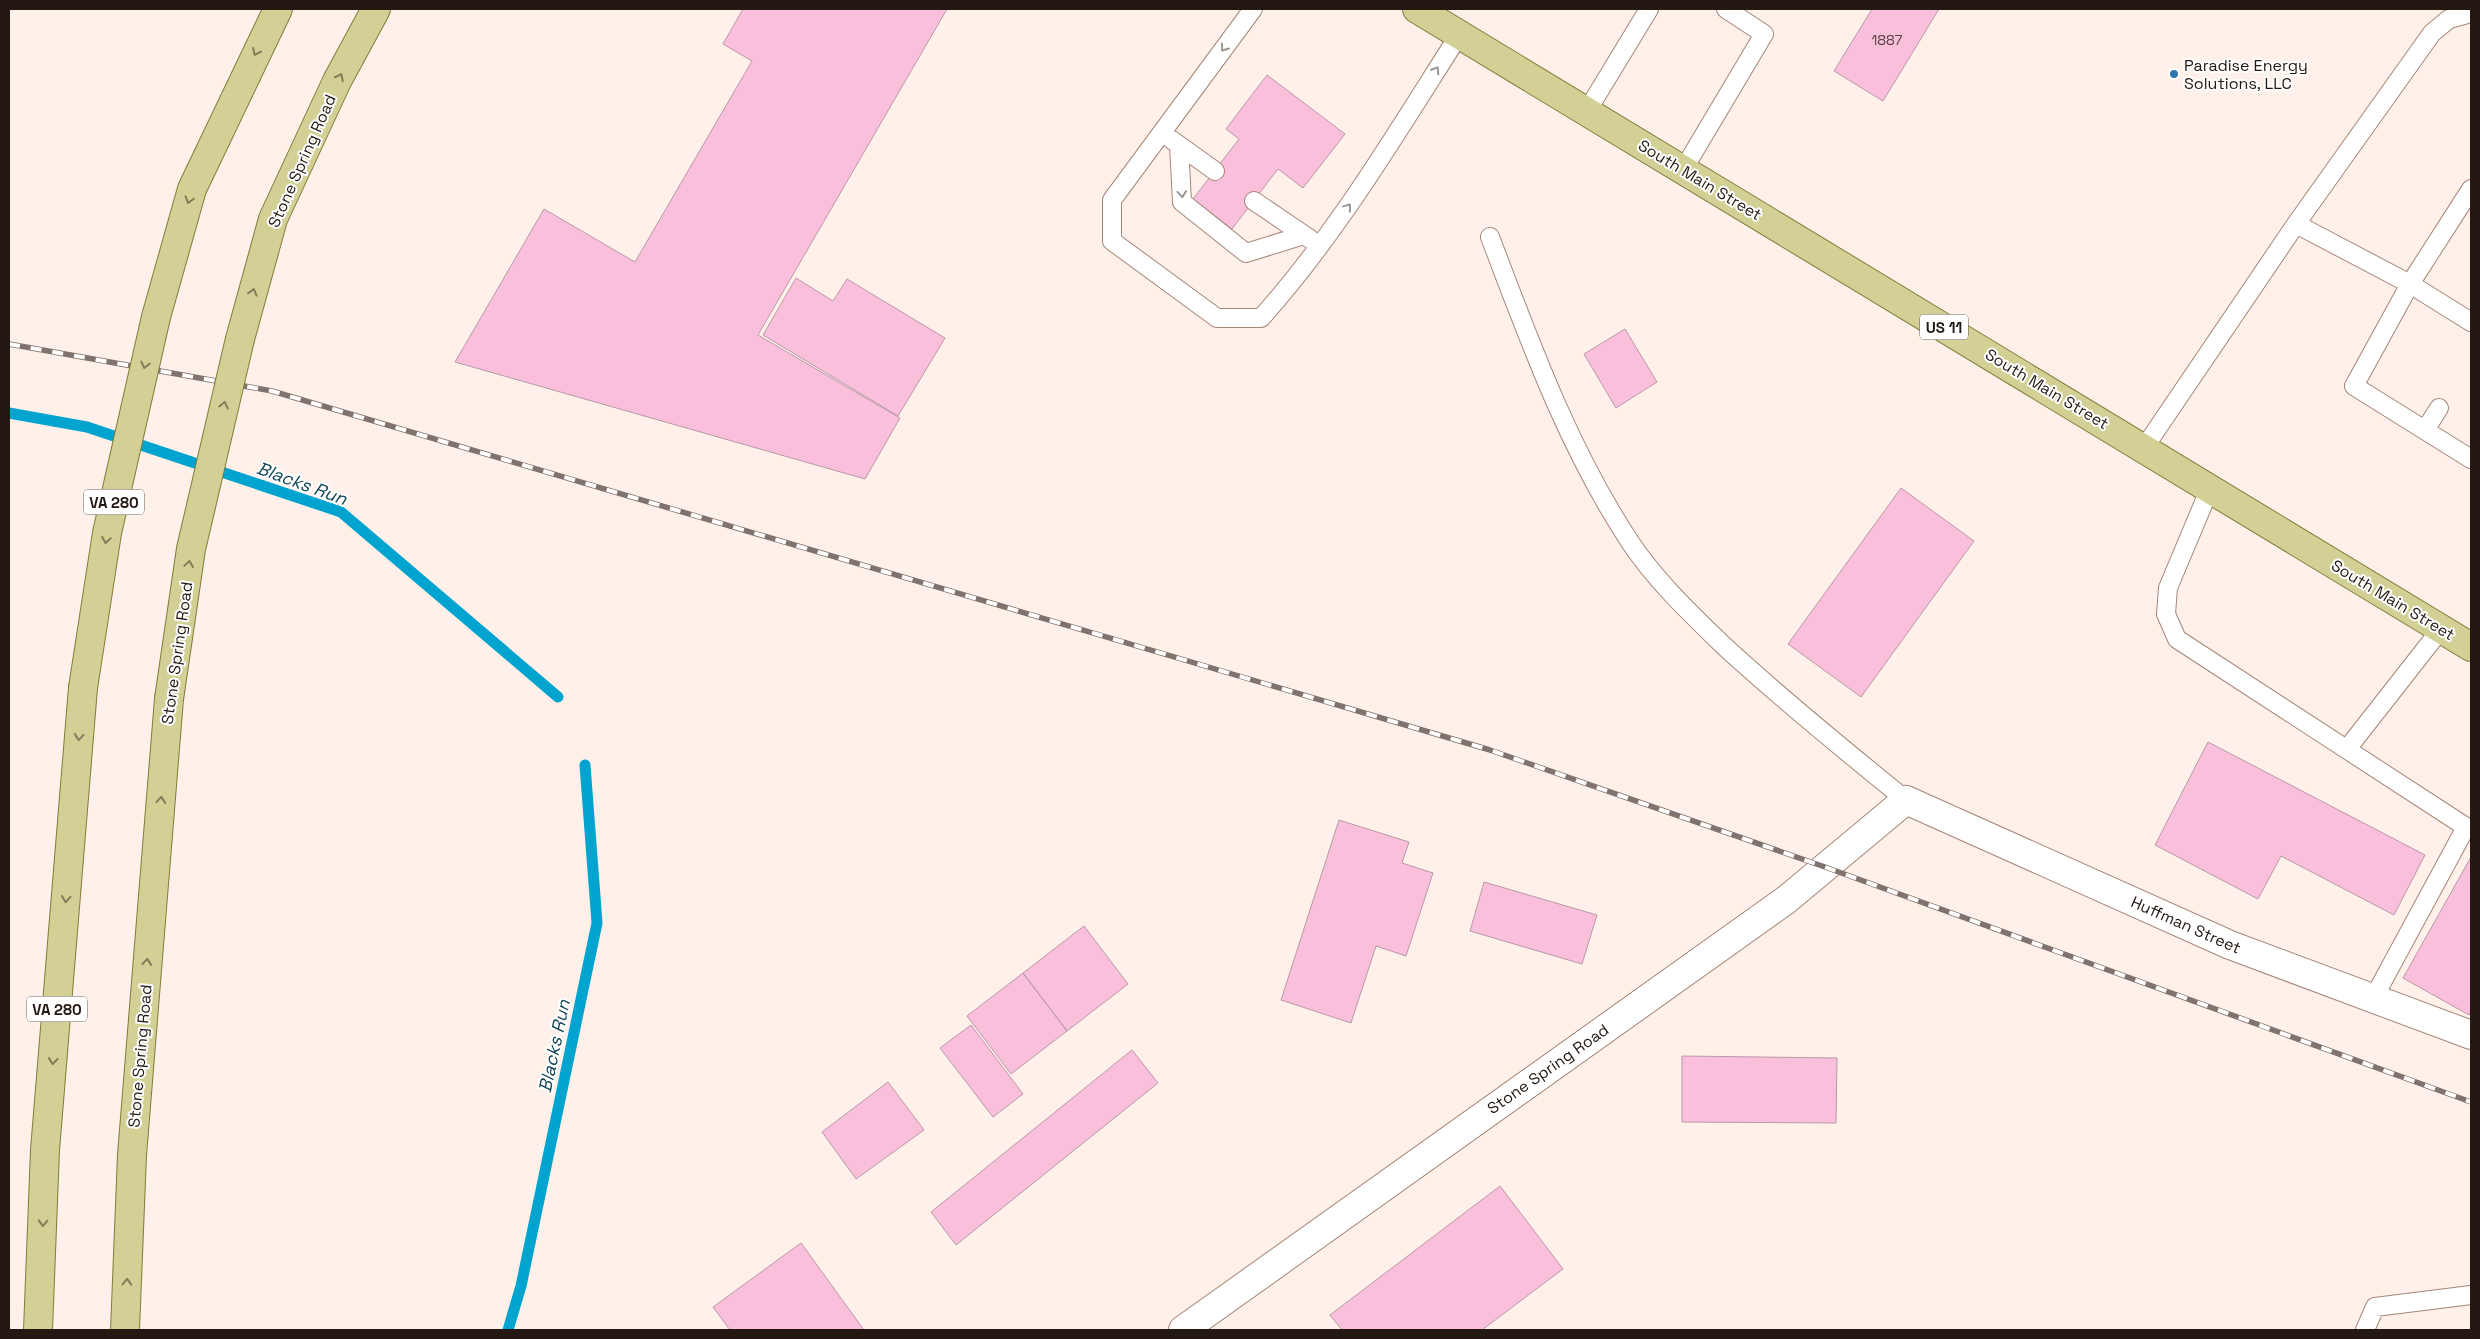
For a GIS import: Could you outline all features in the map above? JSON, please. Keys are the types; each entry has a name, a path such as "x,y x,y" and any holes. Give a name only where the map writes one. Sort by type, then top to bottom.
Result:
{"main road":[{"name":"VA 280","path":"38,1330 45,1150 83,688 107,533 156,317 192,189 278,9"},
{"name":"Stone Spring Road","path":"125,1330 132,1155 169,699 191,549 240,339 273,219 338,81 376,9"},
{"name":"South Main Street","path":"1416,9 2471,647"}],"street":[{"name":"Huffman Street","path":"1906,800 2230,946 2471,1035"},
{"name":"Stone Spring Road","path":"1183,1330 1786,900 1906,800"}],"lane":[{"path":"1253,9 1112,200 1112,241 1217,318 1261,318 1288,287 1355,198 1459,35"},
{"path":"1586,111 1649,9"},
{"path":"1683,170 1764,34 1726,9"},
{"path":"2144,448 2296,224 2432,33 2450,19 2471,14"},
{"path":"1161,133 1215,171"},
{"path":"1179,145 1182,202 1246,253 1304,235"},
{"path":"2471,189 2410,284 2354,386 2471,457"},
{"path":"1254,202 1319,246"},
{"path":"2296,224 2410,284 2471,322"},
{"path":"1490,237 1553,399 1588,471 1630,543 1652,572 1705,628 1783,700 1906,800"},
{"path":"2425,430 2439,408"},
{"path":"2210,488 2168,588 2166,614 2177,639 2347,749 2469,823 2373,999"},
{"path":"2347,749 2441,629"},
{"path":"2365,1330 2375,1307 2471,1295"}],"building":[{"path":"743,9 947,9 758,335 900,418 865,479 455,362 544,209 635,262 752,61 723,44"},
{"path":"1872,9 1939,9 1883,101 1834,71"},
{"path":"1267,75 1345,134 1303,188 1278,169 1232,229 1193,199 1239,139 1226,129"},
{"path":"796,278 833,301 847,279 945,338 898,416 763,335"},
{"path":"1625,329 1657,382 1616,408 1584,354"},
{"path":"1901,488 1974,541 1861,697 1788,644"},
{"path":"2208,742 2425,855 2394,915 2281,856 2258,899 2155,845"},
{"path":"1339,820 1409,842 1402,863 1433,873 1406,956 1376,946 1351,1023 1281,1000"},
{"path":"2471,857 2471,1010 2469,1015 2403,978"},
{"path":"1484,882 1597,915 1582,964 1470,931"},
{"path":"1084,926 1128,984 1067,1031 1023,973"},
{"path":"1023,973 1067,1031 1011,1074 967,1016"},
{"path":"971,1025 1023,1094 993,1117 940,1048"},
{"path":"1132,1050 1158,1083 956,1245 931,1212"},
{"path":"1682,1056 1837,1058 1836,1123 1682,1122"},
{"path":"888,1082 924,1130 856,1179 822,1132"},
{"path":"1500,1186 1563,1269 1482,1330 1342,1330 1330,1315"},
{"path":"801,1243 864,1330 730,1330 713,1307"}],"waterway":[{"name":"Blacks Run","path":"9,413 87,427 341,512 558,697"},
{"name":"Blacks Run","path":"508,1330 521,1286 597,923 585,765"}],"railway":[{"path":"9,344 272,391 1490,750 1825,867 2471,1102"}],"place":[{"name":"Paradise Energy Solutions, LLC","path":"2174,74"}]}
